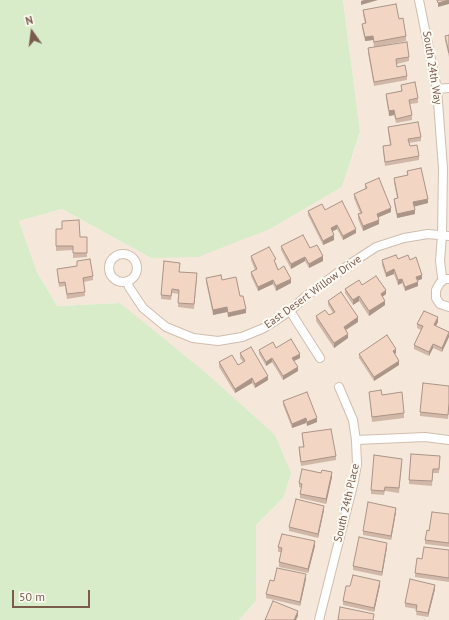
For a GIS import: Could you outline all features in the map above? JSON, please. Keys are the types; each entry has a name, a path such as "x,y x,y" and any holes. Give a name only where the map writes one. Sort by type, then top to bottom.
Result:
{"street":[{"name":"South 24th Way","path":"419,0 437,89 443,168 446,235 440,261 442,277 446,279 440,283 436,290 436,298 440,304 449,307"},
{"path":"437,89 449,88"},
{"name":"East Desert Willow Drive","path":"127,281 129,287 143,308 166,327 193,338 218,341 242,337 264,328 290,311 306,296 347,266 376,247 404,238 428,234 446,235"},
{"path":"290,311 320,358"},
{"name":"South 24th Place","path":"318,620 358,464 353,420 347,402 339,387"},
{"path":"356,440 425,437 449,440"}],"shaded area":[{"path":"343,0 449,0 449,620 239,620 256,601 256,525 283,498 120,303 57,306 37,272 19,221 62,209 151,258 270,229 342,187 360,133"}],"green space":[{"path":"0,0 343,0 360,132 342,187 270,229 198,257 151,258 62,209 19,221 37,272 57,306 120,303 206,373 275,435 291,473 283,498 256,525 256,601 239,620 0,620"}],"building":[{"path":"437,0 449,0 438,3"},
{"path":"396,4 399,19 403,18 406,36 374,42 373,36 365,37 362,24 366,23 363,10"},
{"path":"449,35 449,53 445,36"},
{"path":"407,42 409,57 396,59 397,67 405,65 407,76 374,82 368,48"},
{"path":"415,82 418,98 409,100 412,115 396,119 394,110 389,111 386,94 402,91 401,85"},
{"path":"418,122 421,137 408,139 410,146 417,145 419,156 385,162 383,146 391,145 388,127"},
{"path":"421,168 428,199 413,202 415,210 397,214 394,199 398,198 394,178 408,175 407,171"},
{"path":"379,178 391,208 377,214 379,220 363,226 358,214 362,213 354,194 367,188 365,184"},
{"path":"342,201 356,229 343,236 337,225 331,228 334,235 323,241 308,211 322,204 325,210"},
{"path":"79,220 80,237 87,237 87,253 73,253 73,246 56,246 56,229 62,229 62,221"},
{"path":"303,235 310,248 317,245 323,256 309,264 305,257 291,264 281,246"},
{"path":"269,247 276,259 274,260 278,270 284,266 291,279 276,286 273,280 258,287 251,272 257,269 251,256"},
{"path":"396,255 398,259 408,255 410,260 416,257 422,275 416,277 418,282 405,287 402,279 398,280 394,269 386,273 382,260"},
{"path":"90,259 93,276 83,278 85,292 67,294 65,282 59,283 57,269 77,266 77,261"},
{"path":"164,261 180,263 179,272 197,273 194,304 178,303 179,290 172,289 171,296 161,295"},
{"path":"221,275 222,280 236,277 240,296 243,296 246,309 228,313 227,307 213,310 206,278"},
{"path":"376,276 386,290 381,294 385,301 369,311 359,296 353,300 345,289 359,280 362,285"},
{"path":"341,292 358,317 344,327 348,334 334,343 316,316 325,310 329,315 335,312 328,301"},
{"path":"424,311 438,317 434,325 449,332 442,348 433,344 429,352 414,345 423,326 417,324"},
{"path":"387,335 396,349 393,351 399,361 374,377 359,354"},
{"path":"291,339 300,354 292,358 298,367 283,376 272,358 266,362 259,350 273,342 276,348"},
{"path":"251,347 268,376 255,384 252,378 235,389 219,362 232,355 238,365 245,361 240,353"},
{"path":"423,383 449,386 448,415 420,412"},
{"path":"381,390 382,395 402,392 404,413 372,417 369,392"},
{"path":"307,392 317,418 307,422 306,418 292,424 283,401"},
{"path":"331,429 336,456 301,462 299,447 304,447 302,433"},
{"path":"411,454 440,456 439,469 433,469 432,481 409,480"},
{"path":"374,455 402,459 399,488 385,487 384,491 371,490"},
{"path":"302,469 321,473 322,470 332,472 326,499 300,494 302,484 299,483"},
{"path":"296,499 324,506 318,534 289,527"},
{"path":"368,502 396,508 391,536 363,531"},
{"path":"432,512 449,514 449,543 425,540 427,530 429,531"},
{"path":"282,534 315,541 308,569 279,562 282,548 278,547"},
{"path":"359,537 387,543 382,572 353,566"},
{"path":"424,547 449,550 449,578 415,573 417,558 422,559"},
{"path":"277,568 306,574 300,602 266,594 270,580 274,581"},
{"path":"353,575 380,581 374,608 343,601 346,586 350,586"},
{"path":"410,579 435,585 428,613 416,611 417,605 405,603"},
{"path":"273,601 298,611 294,620 265,620"},
{"path":"340,607 374,614 373,620 338,620"}]}
